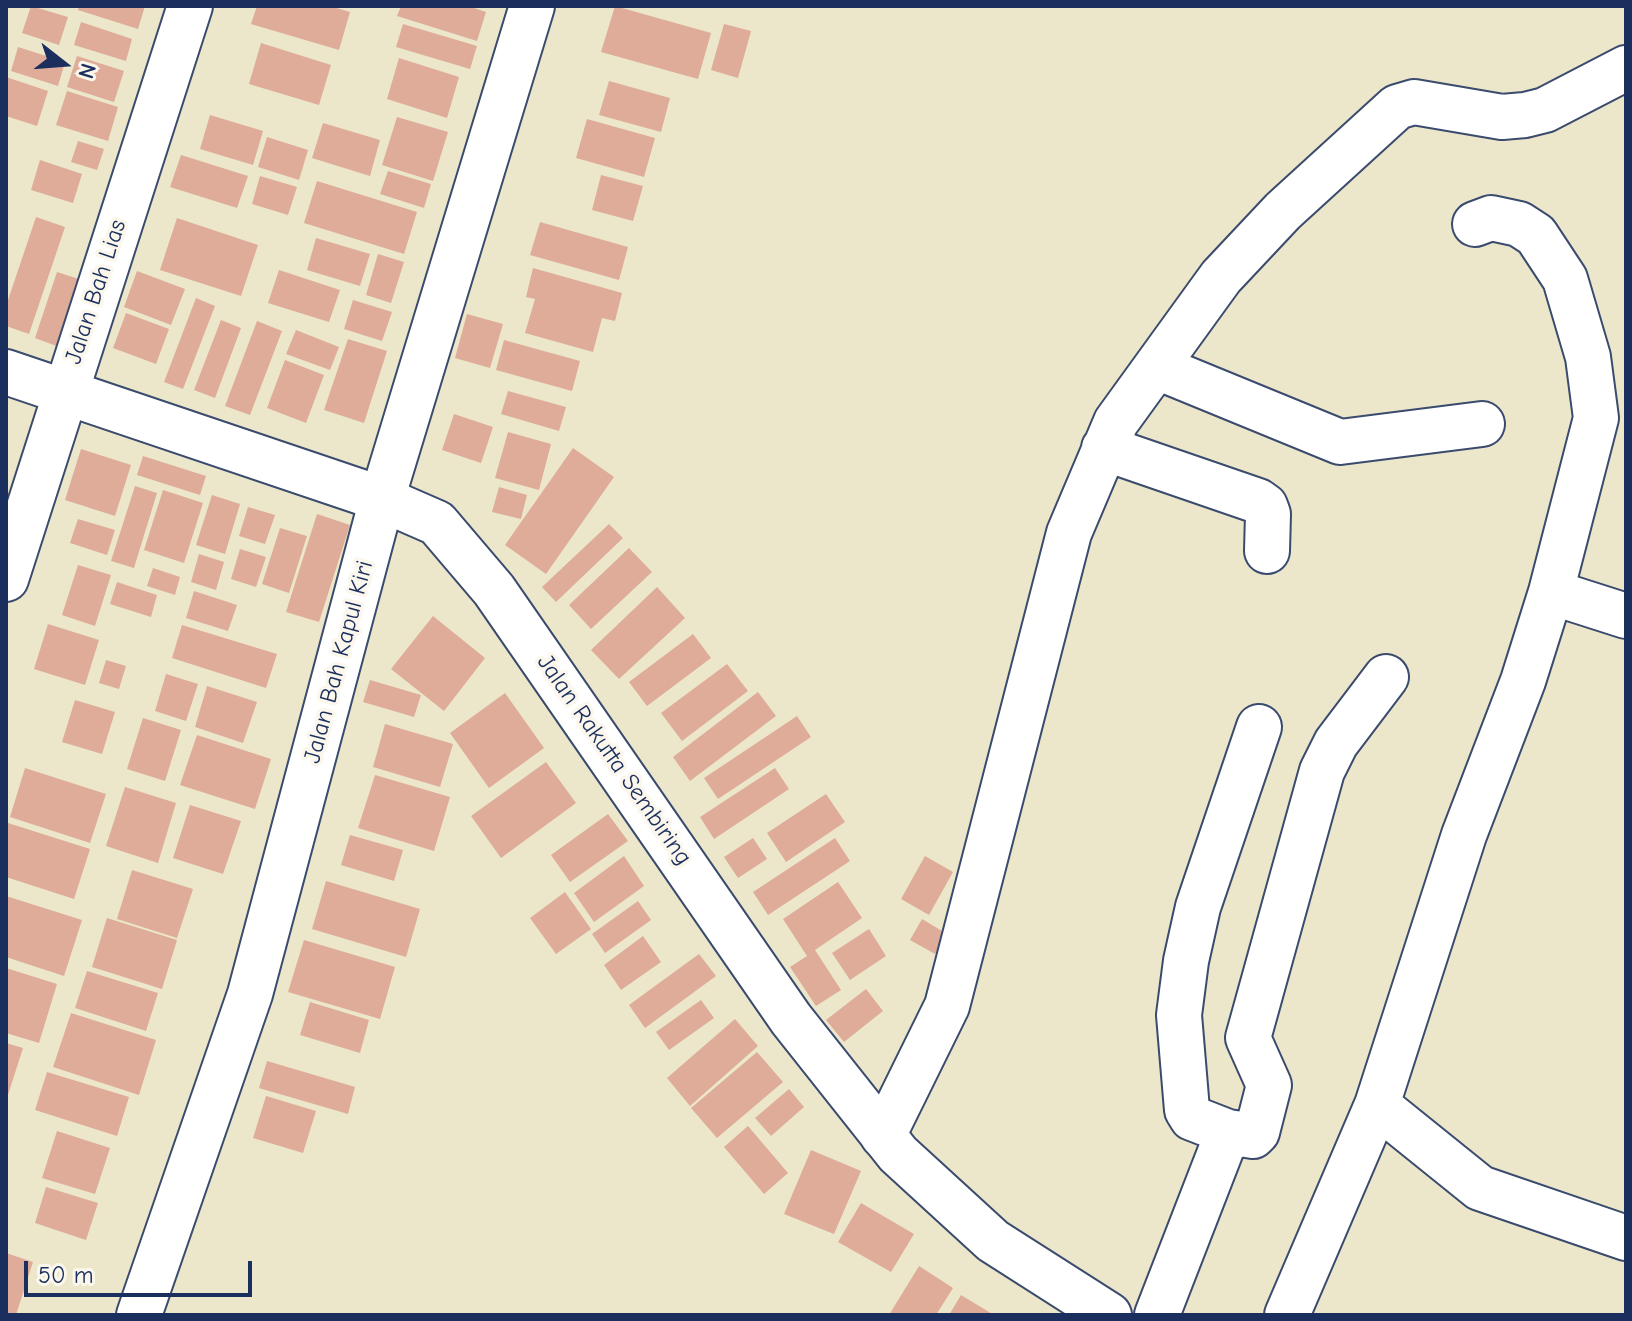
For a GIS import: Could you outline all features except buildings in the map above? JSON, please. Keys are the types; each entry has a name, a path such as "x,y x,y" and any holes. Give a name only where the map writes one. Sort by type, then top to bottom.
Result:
{"street":[{"name":"Jalan Bah Lias","path":"6,579 190,6"},
{"name":"Jalan Bah Kapul Kiri","path":"139,1315 250,994 382,499 532,6"},
{"path":"883,1136 947,1006 1069,533 1116,422 1221,277 1283,211 1397,107 1414,102 1502,117 1525,115 1545,110 1626,68"},
{"path":"1287,1315 1377,1105 1464,835 1523,681 1551,592 1596,418 1588,357 1565,279 1536,235 1506,219 1491,218 1475,224"},
{"path":"1157,367 1340,442 1482,424"},
{"name":"Jalan Rakutta Sembiring","path":"6,372 382,499 437,523 494,590 791,1019 883,1136 933,1189 993,1241 1109,1315"},
{"path":"1104,448 1258,501 1268,514 1267,551"},
{"path":"1551,592 1626,616"},
{"path":"1259,727 1198,907 1186,961 1179,1015 1187,1110 1192,1118 1228,1132 1253,1136 1257,1132 1269,1085 1248,1038 1328,755 1386,677"},
{"path":"1377,1105 1480,1188 1626,1238"},
{"path":"1157,1315 1228,1132"}]}
